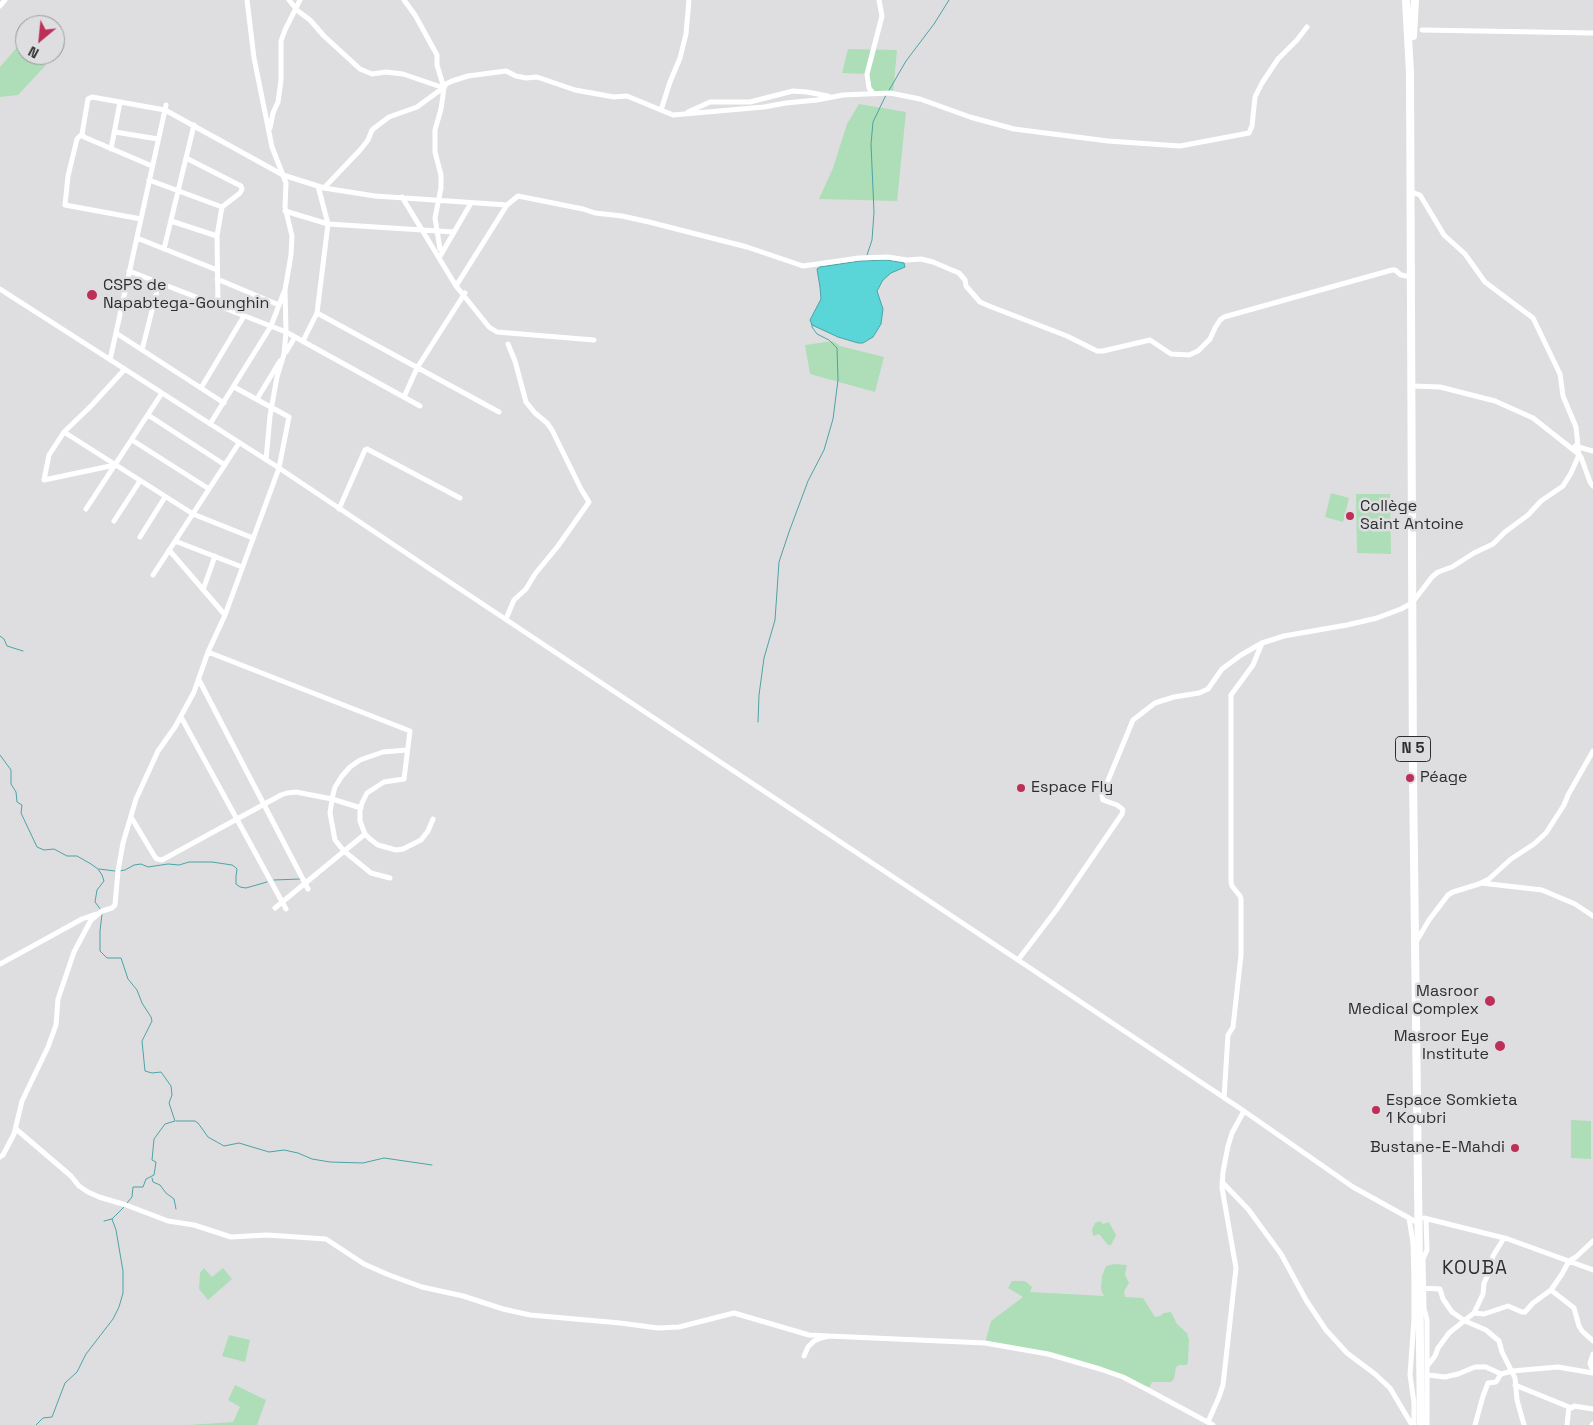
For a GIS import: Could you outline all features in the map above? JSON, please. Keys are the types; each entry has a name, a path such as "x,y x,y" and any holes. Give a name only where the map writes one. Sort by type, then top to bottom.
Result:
{"highway":[{"name":"N 5","path":"1406,0 1410,73 1412,603 1415,944 1421,1220 1421,1425"},
{"name":"N 5","path":"1410,73 1416,0"}],"street":[{"path":"0,6 5,0"},
{"path":"247,0 254,58 272,147 286,183 286,211 292,236 285,290 286,332 284,355 271,407 266,460"},
{"path":"289,0 296,9 310,20 324,36 360,69 372,74 386,72 403,74 444,88"},
{"path":"270,131 280,85 281,41 300,0"},
{"path":"404,0 437,56 437,65 444,88 434,144 442,188 436,214 436,231 440,249"},
{"path":"661,110 680,58 686,34 690,0"},
{"path":"873,93 869,88 867,74 882,16 879,0"},
{"path":"324,188 361,149 368,140 372,130 389,117 417,107 444,88 446,84 468,76 506,71 526,78 537,77 575,90 627,96 673,115 764,107 830,97 890,93 920,99 970,117 1014,129 1108,141 1180,146 1249,133 1252,126 1255,97 1262,83 1278,60 1307,27"},
{"path":"1422,30 1593,33"},
{"path":"685,114 710,102 750,102 793,91 830,97"},
{"path":"141,219 65,205 68,176 77,139 82,134 88,98 92,97 165,108 284,175 324,188 376,196 507,205"},
{"path":"112,149 120,102"},
{"path":"110,360 165,108"},
{"path":"164,249 194,126"},
{"path":"114,132 158,139"},
{"path":"82,134 84,137 152,166"},
{"path":"186,158 241,186 242,189 240,193 222,206 217,236 218,305"},
{"path":"150,180 222,206"},
{"path":"303,341 317,313 328,224 318,186"},
{"path":"1411,192 1420,196 1444,235 1465,254 1485,282 1533,318 1560,374 1563,396 1576,427 1579,455 1593,486"},
{"path":"456,286 507,205 518,196 595,213 637,219 747,247 803,266 859,258 881,257 927,260 960,273 965,280 966,286 980,302 1067,336 1097,351 1150,340 1171,354 1189,355 1198,351 1210,339 1220,320 1224,317 1392,270 1400,275 1411,277"},
{"path":"402,197 456,286 485,324 497,332 594,340"},
{"path":"438,258 471,203"},
{"path":"286,211 328,224 454,232"},
{"path":"171,221 217,236"},
{"path":"137,238 217,270"},
{"path":"130,271 286,332 420,406"},
{"path":"217,279 279,305"},
{"path":"142,350 159,283"},
{"path":"0,289 266,460 506,619 1244,1111 1353,1187 1409,1218 1504,1238 1593,1270"},
{"path":"210,424 271,326 285,290"},
{"path":"404,397 418,368 464,295"},
{"path":"317,313 499,412"},
{"path":"201,388 244,316"},
{"path":"116,333 224,403"},
{"path":"257,400 295,337"},
{"path":"506,619 514,600 526,589 590,502 581,489 552,430 526,402 515,361 508,344"},
{"path":"115,465 44,480 49,455 64,432 91,406 124,369"},
{"path":"0,964 82,919 98,914 115,905 119,865 127,826 136,798 158,751 181,717 199,680 208,652 225,616 278,468 289,417 234,386"},
{"path":"1412,386 1440,387 1495,401 1533,418 1579,455"},
{"path":"86,509 162,393"},
{"path":"148,415 225,465"},
{"path":"64,432 193,514 254,538"},
{"path":"132,440 209,489"},
{"path":"153,575 239,443"},
{"path":"1570,447 1578,446 1593,451"},
{"path":"339,510 367,449 460,498"},
{"path":"1018,960 1057,909 1122,814 1123,810 1121,808 1103,800 1102,795 1131,722 1155,703 1174,697 1199,694 1208,689 1222,669 1262,643 1284,636 1377,618 1412,603 1438,572 1452,567 1474,553 1494,544 1505,532 1563,486 1579,455"},
{"path":"114,521 140,481"},
{"path":"140,537 166,497"},
{"path":"175,541 242,567"},
{"path":"169,550 225,616"},
{"path":"203,590 215,556"},
{"path":"1224,1098 1228,1035 1232,1027 1241,955 1240,896 1231,882 1231,695 1253,664 1262,643"},
{"path":"208,652 410,731 404,779 384,782 367,793 361,808 360,821 365,834 378,845 403,849 421,840 428,831 433,819"},
{"path":"199,680 308,889"},
{"path":"181,717 286,909"},
{"path":"390,878 371,873 344,851 335,840 330,813 335,787 350,767 360,760 383,752 408,750"},
{"path":"1415,944 1429,920 1448,895 1489,879 1511,859 1534,844 1546,833 1564,805 1593,752"},
{"path":"131,816 155,857 158,860 162,860 287,793 296,792 332,799 361,808"},
{"path":"274,908 365,834"},
{"path":"1480,883 1542,890 1575,904 1593,916"},
{"path":"0,1157 3,1155 16,1129 22,1101 48,1047 56,1025 58,999 72,957 91,920 98,914"},
{"path":"16,1129 71,1176 79,1186 99,1197 168,1220 230,1237 267,1236 326,1239 364,1264 389,1275 422,1287 463,1296 502,1309 530,1315 658,1328 679,1326 734,1313 809,1335 985,1343 1048,1354 1100,1369 1123,1378 1211,1424 1223,1385 1236,1268 1222,1182 1232,1133 1244,1111"},
{"path":"1222,1182 1248,1209 1281,1254 1306,1300 1326,1330 1347,1354 1383,1380 1413,1425"},
{"path":"1409,1218 1413,1243 1414,1280 1414,1319 1410,1375 1414,1403 1413,1425"},
{"path":"1428,1365 1449,1333 1474,1314 1483,1294 1484,1283 1494,1256 1504,1238"},
{"path":"1474,1314 1484,1314 1508,1306 1525,1312 1533,1303 1551,1290 1569,1261 1593,1242"},
{"path":"1427,1425 1427,1320 1421,1288 1440,1289 1443,1299 1452,1312 1465,1321 1486,1330 1499,1341 1502,1352 1512,1371 1524,1425"},
{"path":"1551,1290 1574,1308 1579,1326 1593,1341"},
{"path":"804,1356 808,1347 814,1341 830,1336"},
{"path":"1475,1425 1488,1383 1496,1382 1502,1374 1512,1371 1558,1367 1593,1372 1590,1363 1593,1354"},
{"path":"1428,1376 1445,1378 1475,1367 1486,1368 1502,1374"},
{"path":"1515,1385 1569,1408 1574,1406 1593,1409"},
{"path":"1567,1425 1569,1408"}],"green space":[{"path":"848,49 897,50 893,93 873,93 867,74 842,73"},
{"path":"15,50 15,65 46,65 18,95 0,97 0,67"},
{"path":"859,104 906,112 897,201 819,199 833,168 847,124"},
{"path":"833,341 840,346 884,357 875,392 810,374 805,345"},
{"path":"1331,493 1349,498 1343,522 1325,517"},
{"path":"1356,494 1390,494 1391,554 1357,553"},
{"path":"1571,1120 1591,1121 1591,1159 1571,1158"},
{"path":"1100,1221 1103,1224 1109,1222 1116,1235 1111,1245 1108,1245 1099,1234 1093,1236 1092,1229 1095,1223"},
{"path":"1114,1264 1127,1265 1125,1275 1129,1283 1124,1291 1125,1297 1143,1298 1155,1317 1171,1312 1177,1324 1187,1333 1189,1340 1187,1365 1176,1367 1174,1379 1171,1382 1152,1382 1148,1390 1123,1377 1070,1360 985,1343 991,1321 1023,1297 1008,1288 1012,1281 1025,1281 1032,1287 1030,1292 1104,1296 1101,1290 1102,1276 1106,1266"},
{"path":"204,1268 212,1277 223,1268 232,1279 208,1300 199,1289 200,1273"},
{"path":"229,1335 250,1340 245,1362 222,1356"},
{"path":"235,1385 266,1400 257,1425 188,1425 233,1422 240,1407 228,1400"}],"water":[{"path":"887,260 904,263 905,267 891,273 883,280 877,291 883,309 881,324 873,337 863,343 858,343 838,337 812,325 810,320 821,299 817,269 860,261"}],"waterway":[{"path":"888,92 906,61 934,24 949,0"},
{"path":"867,255 872,240 874,212 871,144 873,122 886,95"},
{"path":"758,722 759,695 764,658 775,620 779,562 808,481 824,450 833,419 838,380 837,348 829,340 817,334 812,324"},
{"path":"0,636 4,639 7,646 23,651"},
{"path":"0,755 11,770 11,784 16,792 17,802 22,805 21,813 37,847 44,850 54,849 67,856 77,856 98,869 102,875 104,881 97,890 95,902 101,910"},
{"path":"119,871 141,864 148,867 168,864 179,865 189,862 212,862 235,867 237,869 236,884 240,887 246,888 267,882"},
{"path":"99,869 115,871"},
{"path":"274,880 300,879"},
{"path":"102,914 100,951 107,958 121,958 128,979 137,990 142,1003 151,1017 152,1021 142,1041 145,1071 152,1073 161,1072 171,1086 172,1095 169,1103 175,1121 165,1124 154,1139 152,1160 156,1162 154,1175 146,1179 143,1187 133,1187 132,1197 127,1203"},
{"path":"176,1121 195,1121 208,1137 224,1146 239,1143 269,1152 284,1150 312,1159 330,1162 363,1163 384,1158 432,1165"},
{"path":"152,1178 153,1182 160,1185 174,1199 176,1209"},
{"path":"104,1221 112,1219 125,1206"},
{"path":"36,1425 43,1418 52,1417 65,1383 77,1372 86,1354 113,1319 119,1307 123,1293 123,1271 116,1230 112,1219"}],"place":[{"name":"CSPS de Napabtega-Gounghin","path":"92,295"},
{"name":"Collège Saint Antoine","path":"1350,516"},
{"name":"Péage","path":"1410,778"},
{"name":"Espace Fly","path":"1021,788"},
{"name":"Masroor Medical Complex","path":"1490,1001"},
{"name":"Masroor Eye Institute","path":"1500,1046"},
{"name":"Espace Somkieta 1 Koubri","path":"1376,1110"},
{"name":"Bustane-E-Mahdi","path":"1515,1148"}],"district":[{"name":"KOUBA","path":"1475,1269"}]}
